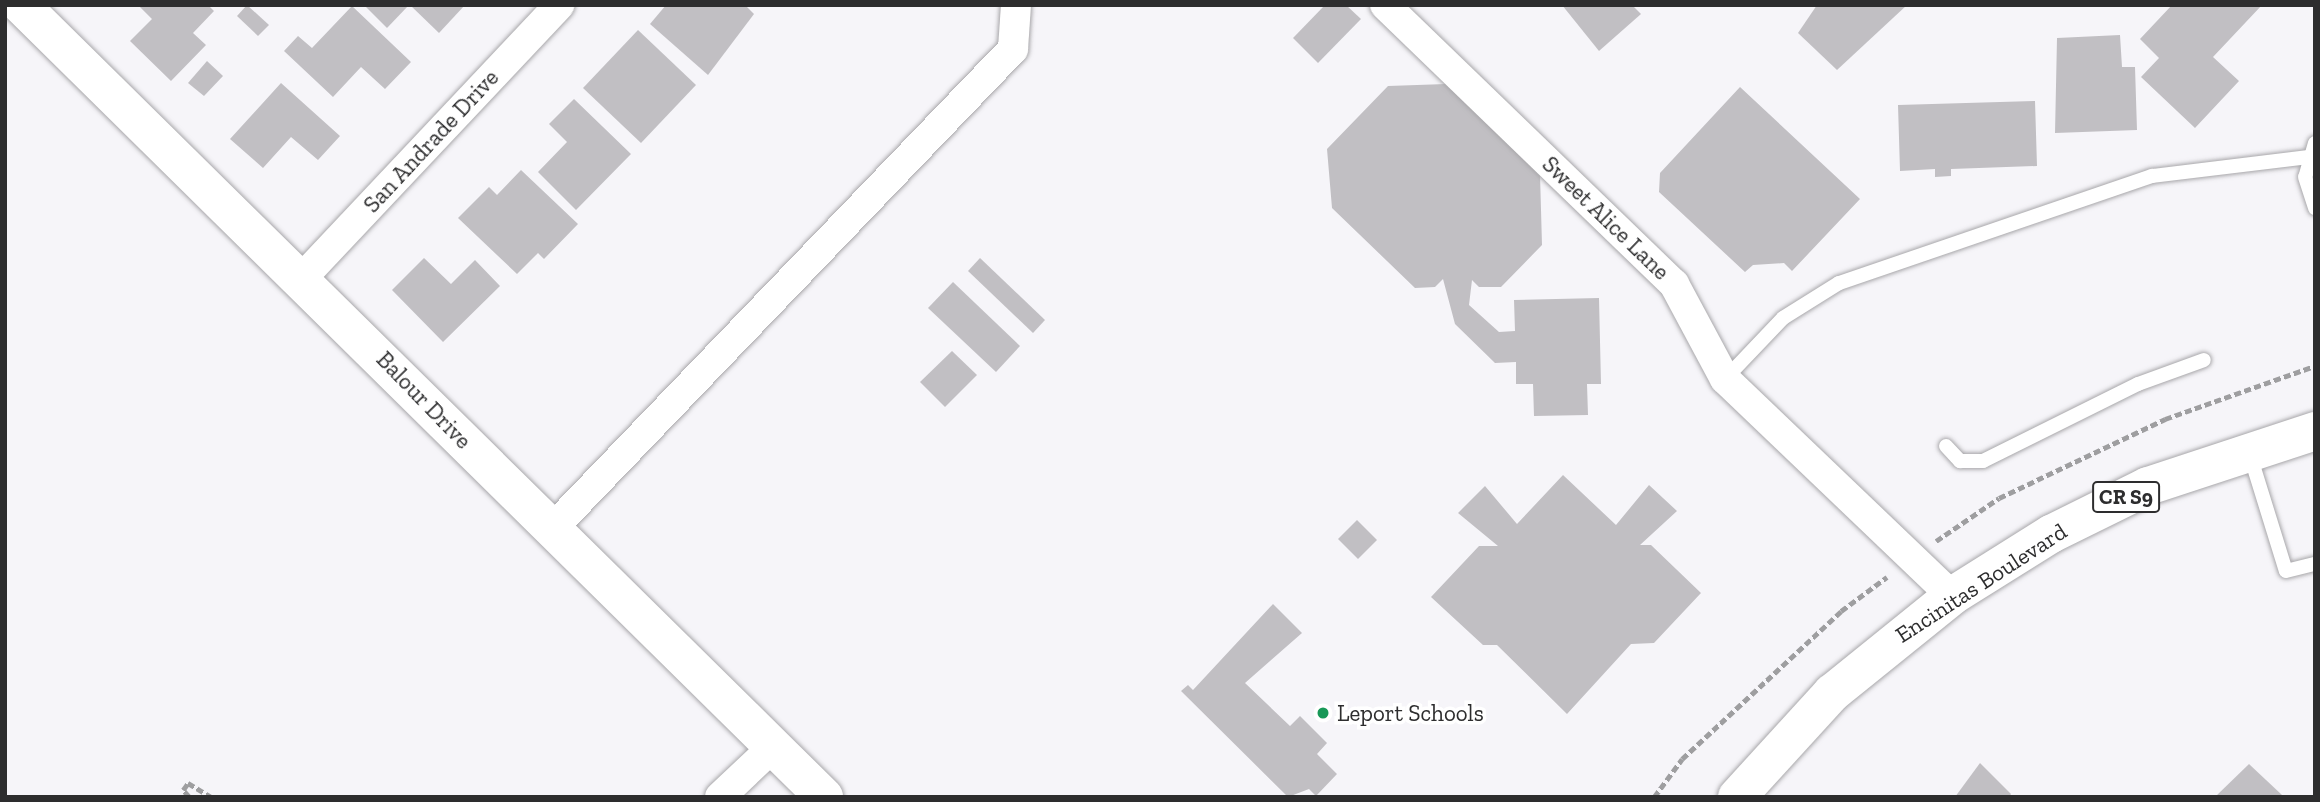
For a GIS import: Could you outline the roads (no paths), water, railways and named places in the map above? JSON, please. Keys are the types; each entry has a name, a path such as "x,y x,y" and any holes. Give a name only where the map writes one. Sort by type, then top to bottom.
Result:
{"street":[{"name":"San Andrade Drive","path":"303,277 559,5"},
{"path":"551,530 1013,49 1016,5"},
{"name":"Balour Drive","path":"23,6 303,277 551,530 824,797"},
{"name":"Sweet Alice Lane","path":"1391,7 1674,284 1725,379 1952,596"},
{"name":"Encinitas Boulevard","path":"1738,797 1832,693 1952,596 2063,528 2148,486 2249,450 2315,431"},
{"path":"720,797 774,746"}],"lane":[{"path":"2315,143 2308,157 2305,177 2315,208"},
{"path":"1725,379 1783,318 1839,283 2152,176 2308,157"},
{"path":"1946,446 1960,461 1983,461 2138,384 2204,360"},
{"path":"2249,450 2286,571 2315,564"}],"place":[{"name":"Leport Schools","path":"1323,713"}]}
